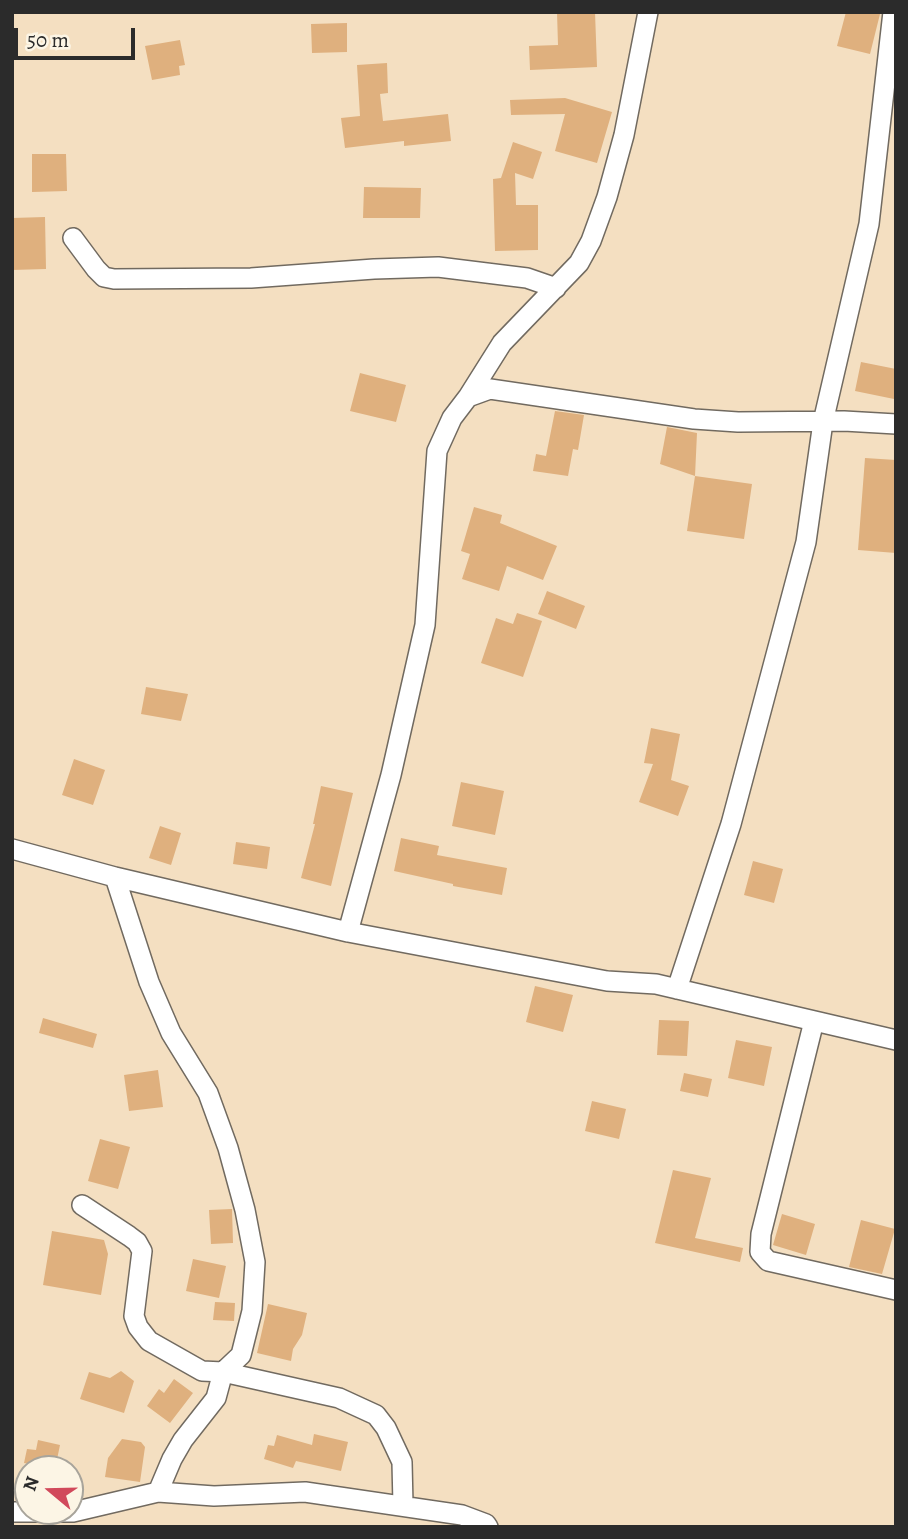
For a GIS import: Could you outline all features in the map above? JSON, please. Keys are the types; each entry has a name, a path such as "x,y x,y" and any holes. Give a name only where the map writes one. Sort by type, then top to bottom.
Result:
{"street":[{"path":"348,932 391,775 425,625 437,450 452,418 502,343 579,263 591,241 607,198 633,96 648,12"},
{"path":"677,989 731,824 811,518 814,472 823,422 869,225 892,12"},
{"path":"73,238 104,277 114,279 251,278 438,267 527,278 556,288"},
{"path":"468,397 490,389 694,419 896,424"},
{"path":"12,849 115,877 348,932 607,981 656,984 896,1040"},
{"path":"115,877 149,982 171,1032 208,1093 229,1148 246,1210 255,1262 253,1311 241,1355 223,1372 216,1398 183,1440 158,1492"},
{"path":"814,1021 761,1234 760,1252 768,1261 896,1290"},
{"path":"82,1205 137,1242 142,1251 134,1316 138,1327 149,1341 202,1371 223,1372 339,1398 376,1415 386,1428 402,1462 403,1505"},
{"path":"12,1512 73,1512 158,1492 214,1496 305,1492 462,1515 488,1527"}],"building":[{"path":"557,12 595,12 597,67 530,70 529,46 558,45"},
{"path":"846,12 880,14 870,54 837,46"},
{"path":"347,23 347,52 312,53 311,24"},
{"path":"180,40 185,65 179,66 180,75 152,80 145,46"},
{"path":"387,63 388,93 380,94 383,121 448,114 451,141 404,146 404,141 345,148 341,118 360,116 357,65"},
{"path":"565,98 612,112 597,163 555,151 565,114 511,115 510,100"},
{"path":"513,142 542,152 533,179 515,173 516,205 538,205 538,250 495,251 493,179 501,178"},
{"path":"32,154 66,154 67,191 32,192"},
{"path":"364,187 421,188 420,218 363,218"},
{"path":"45,217 46,269 12,270 12,218"},
{"path":"861,362 896,369 894,399 855,391"},
{"path":"360,373 406,385 396,422 350,411"},
{"path":"555,411 584,415 578,450 573,449 568,476 533,471 536,454 546,456"},
{"path":"667,427 697,433 695,476 660,464"},
{"path":"865,458 896,460 896,553 858,550"},
{"path":"695,476 752,484 744,539 687,531"},
{"path":"474,507 502,515 500,523 557,546 543,580 507,566 499,591 462,579 470,554 461,551"},
{"path":"547,591 585,606 576,629 538,614"},
{"path":"517,613 542,621 523,677 481,663 496,618 513,624"},
{"path":"146,687 188,694 181,721 141,714"},
{"path":"651,728 680,734 671,780 689,786 678,816 639,802 653,764 644,763"},
{"path":"74,759 105,770 93,805 62,795"},
{"path":"461,782 504,791 495,835 452,826"},
{"path":"321,786 353,793 331,886 301,878 315,824"},
{"path":"160,826 181,833 171,865 149,858"},
{"path":"401,838 439,846 437,855 507,868 502,895 394,871"},
{"path":"236,842 270,847 267,869 233,864"},
{"path":"753,861 783,869 774,903 744,895"},
{"path":"535,986 573,995 563,1032 526,1022"},
{"path":"43,1018 97,1034 93,1048 39,1033"},
{"path":"659,1020 689,1021 687,1056 657,1055"},
{"path":"736,1040 772,1047 764,1086 728,1078"},
{"path":"158,1070 163,1107 129,1111 124,1075"},
{"path":"684,1073 712,1079 708,1097 680,1091"},
{"path":"592,1101 626,1109 619,1139 585,1131"},
{"path":"100,1139 130,1147 118,1189 88,1181"},
{"path":"673,1170 711,1178 695,1238 743,1248 740,1262 655,1243"},
{"path":"232,1209 233,1243 211,1244 209,1210"},
{"path":"782,1214 815,1224 806,1255 773,1245"},
{"path":"861,1220 895,1229 882,1274 849,1267"},
{"path":"52,1231 104,1240 108,1254 101,1295 43,1285"},
{"path":"193,1259 226,1266 219,1298 186,1291"},
{"path":"215,1302 235,1303 234,1321 213,1320"},
{"path":"268,1304 307,1313 302,1335 293,1349 291,1361 257,1353"},
{"path":"121,1371 134,1381 124,1413 80,1399 89,1372 110,1378"},
{"path":"174,1379 193,1393 170,1423 147,1406 159,1389 164,1393"},
{"path":"314,1434 348,1442 341,1471 296,1461 293,1468 264,1459 268,1445 274,1446 277,1435 312,1445"},
{"path":"122,1439 141,1442 145,1447 140,1482 105,1477 108,1458"},
{"path":"38,1440 60,1445 58,1455 26,1455 27,1449 36,1450"}]}
